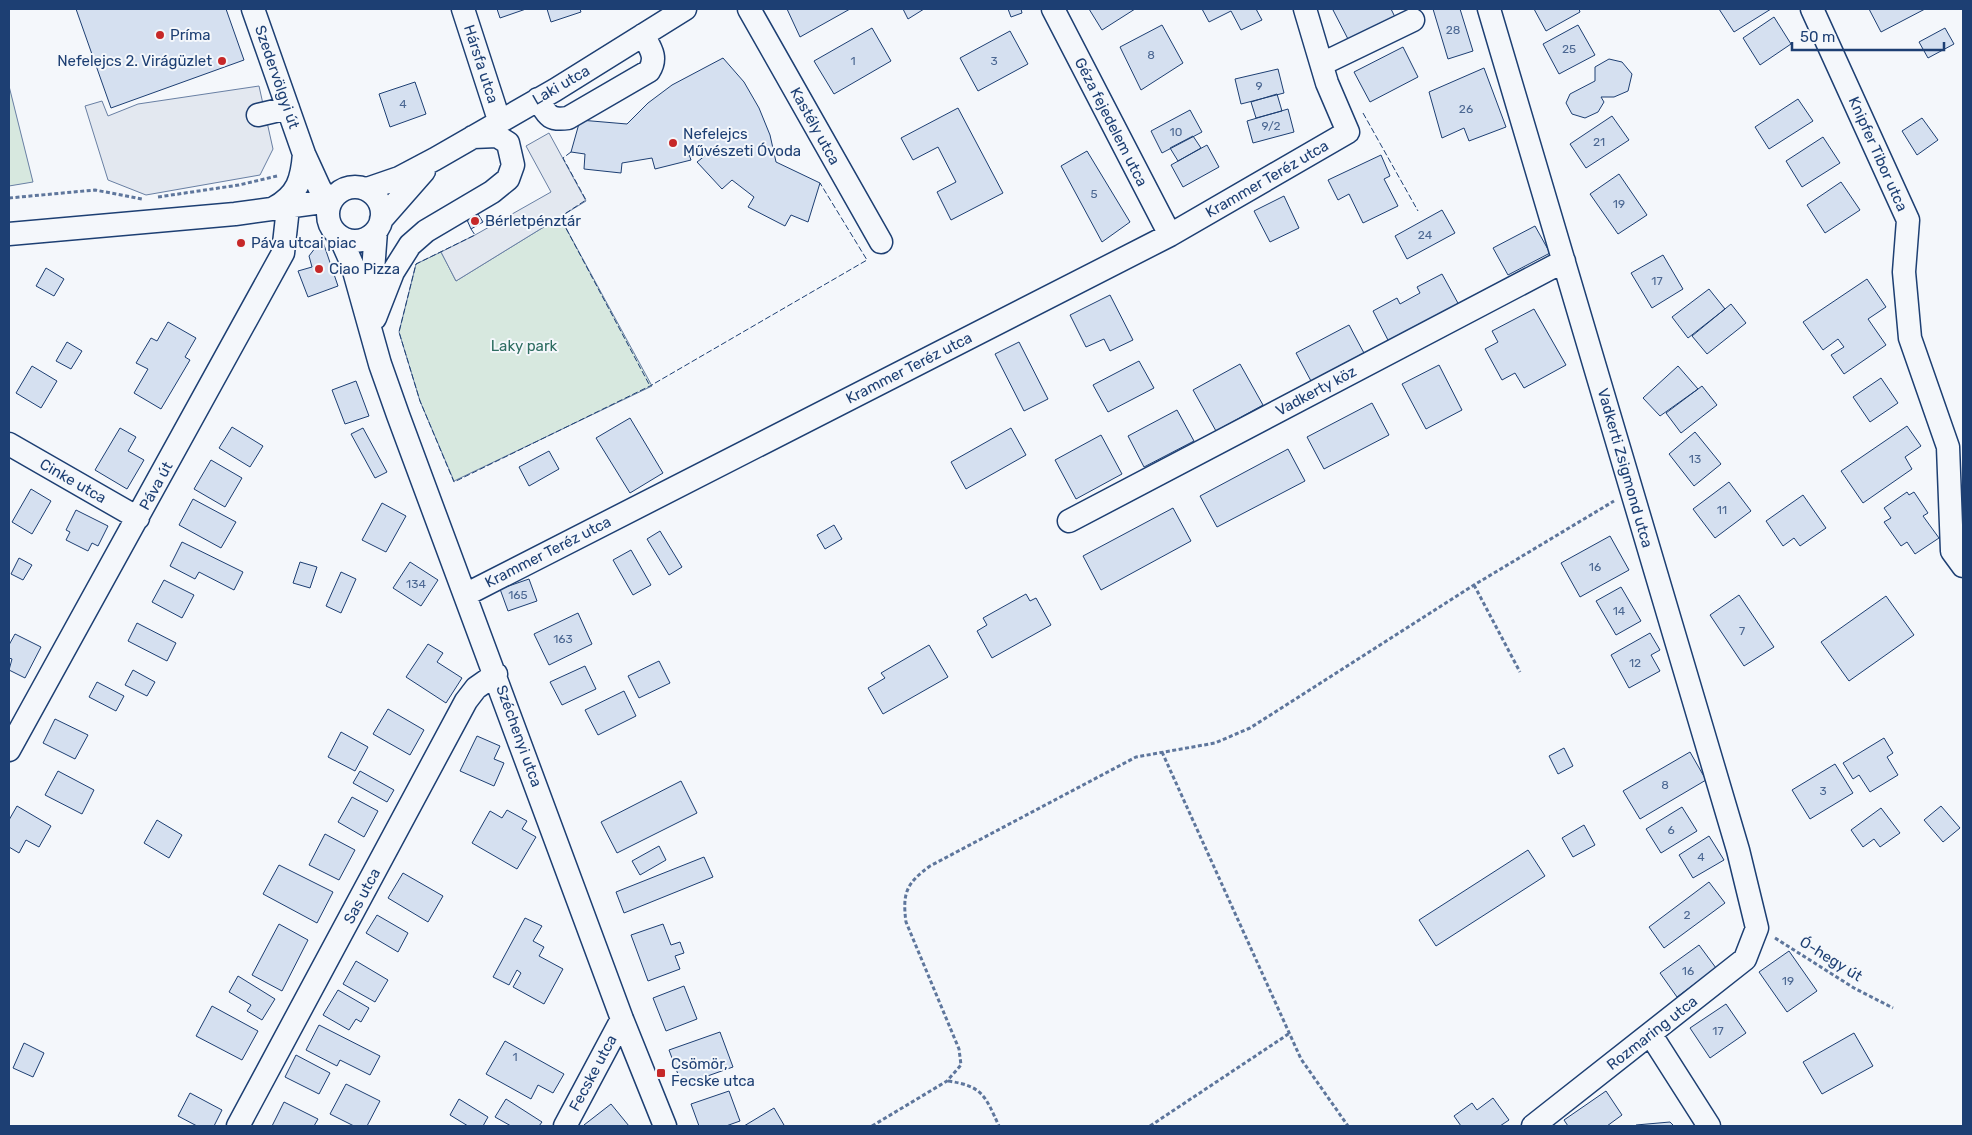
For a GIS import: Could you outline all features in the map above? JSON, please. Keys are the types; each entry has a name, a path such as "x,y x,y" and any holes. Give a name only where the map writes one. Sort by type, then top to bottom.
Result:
{"street":[{"name":"Szedervölgyi út","path":"254,9 303,150 320,189 330,201"},
{"name":"Hársfa utca","path":"462,9 499,120"},
{"name":"Laki utca","path":"361,188 399,178 436,159 685,9"},
{"name":"Kastély utca","path":"749,9 881,242"},
{"name":"Géza fejedelem utca","path":"1052,9 1170,235"},
{"path":"1305,9 1322,64 1413,20"},
{"name":"Vadkerti Zsigmond utca","path":"1489,9 1738,850 1758,928"},
{"name":"Knipfer Tibor utca","path":"1812,9 1908,220 1904,272 1910,338 1948,446 1952,551 1963,566"},
{"path":"538,99 548,116 556,120 568,118 650,71 654,56 643,35"},
{"name":"Krammer Teréz utca","path":"465,595 1170,235 1348,132 1322,64"},
{"path":"258,115 288,108"},
{"path":"375,318 393,272 404,252 426,231 492,192 508,179 513,165 508,143 490,134 472,137"},
{"name":"Szedervölgyi út","path":"303,150 332,174 361,188"},
{"name":"Szedervölgyi út","path":"280,213 296,190 302,177 303,150"},
{"name":"Laki utca","path":"379,225 436,159"},
{"path":"280,213 310,219 336,233 356,241 371,236 379,225 382,208 379,200 361,188 340,190 330,201 327,215 336,233"},
{"path":"9,234 235,214 280,213 330,201"},
{"name":"Páva út","path":"9,750 283,253 280,213"},
{"path":"379,225 404,252"},
{"name":"Széchenyi utca","path":"375,345 373,271 379,225"},
{"name":"Széchenyi utca","path":"336,233 352,264 375,345 398,415 496,674 622,1019 665,1126"},
{"name":"Vadkerty köz","path":"1069,521 1564,261"},
{"name":"Cinke utca","path":"9,444 138,518"},
{"name":"Sas utca","path":"238,1126 466,700 476,688 496,674"},
{"name":"Rozmaring utca","path":"1533,1126 1651,1035 1745,959 1758,928"},
{"name":"Fecske utca","path":"565,1126 622,1019"},
{"path":"1651,1035 1709,1126"}],"path":[{"path":"154,198 238,185 282,174"},
{"path":"9,198 95,190 145,199"},
{"path":"872,1126 947,1081 961,1065 959,1049 906,922 903,902 912,880 930,866 1136,757 1215,743 1250,728 1474,585 1632,490"},
{"path":"1474,585 1520,672"},
{"path":"1162,752 1302,1059 1348,1126"},
{"name":"Ó-hegy út","path":"1758,928 1854,988 1893,1008"},
{"path":"1150,1126 1290,1033"},
{"path":"947,1081 978,1089 985,1096 999,1126"}],"green space":[{"path":"9,86 33,182 9,186"},
{"name":"Laky park","path":"560,217 652,386 454,481 420,401 399,332 416,264 441,252 456,281"}],"shaded area":[{"path":"259,86 273,149 260,175 146,195 108,180 85,106 102,101 108,116 138,104"},
{"path":"549,133 586,201 456,281 441,252 551,192 526,146"}],"building":[{"name":"Príma","path":"76,9 226,9 244,60 111,108"},
{"path":"497,9 526,9 500,18"},
{"path":"547,9 580,9 581,12 551,22"},
{"path":"787,9 850,9 800,37"},
{"path":"903,9 924,9 908,19"},
{"path":"1008,9 1021,9 1022,13 1011,17"},
{"path":"1089,9 1135,9 1102,30"},
{"path":"1202,9 1256,9 1262,20 1241,30 1231,11 1209,22"},
{"path":"1391,9 1395,17 1349,41 1333,10"},
{"path":"1433,9 1460,9 1473,51 1448,59"},
{"path":"1534,9 1579,9 1580,12 1546,31"},
{"path":"1719,9 1771,9 1734,32"},
{"path":"1869,9 1925,9 1881,32"},
{"path":"1774,17 1791,44 1760,65 1743,38"},
{"path":"1162,25 1183,63 1141,90 1120,47"},
{"path":"1578,25 1595,55 1559,74 1543,44"},
{"path":"872,28 891,61 834,94 814,61"},
{"path":"1945,28 1954,44 1928,58 1919,42"},
{"path":"1010,31 1028,64 978,91 960,58"},
{"path":"1403,47 1418,77 1370,102 1354,72"},
{"name":"Nefelejcs Művészeti Óvoda","path":"723,58 744,82 759,108 770,135 776,162 820,183 808,222 791,215 785,226 748,207 754,197 732,180 722,189 697,162 706,155 688,151 691,160 655,169 652,158 622,163 621,173 584,169 585,154 571,152 580,120 627,124 648,103 672,85"},
{"path":"1609,59 1622,62 1632,74 1628,91 1614,97 1601,97 1604,102 1598,112 1585,118 1572,114 1566,103 1570,94 1595,81 1595,67"},
{"path":"1484,68 1506,127 1469,141 1464,128 1442,138 1429,92"},
{"path":"1278,69 1284,93 1241,104 1235,79"},
{"path":"415,82 426,114 390,127 379,94"},
{"path":"1277,94 1282,111 1256,118 1251,102"},
{"path":"1798,99 1813,121 1769,149 1755,127"},
{"path":"958,108 1003,193 951,220 937,192 956,182 938,147 913,160 901,138"},
{"path":"1288,109 1294,132 1253,143 1247,121"},
{"path":"1190,110 1202,132 1162,153 1151,131"},
{"path":"1612,116 1629,140 1586,168 1570,144"},
{"path":"1922,118 1938,140 1917,155 1902,131"},
{"path":"1193,136 1201,148 1178,161 1170,148"},
{"path":"1823,137 1840,163 1802,187 1786,161"},
{"path":"1207,145 1219,167 1183,187 1171,165"},
{"path":"1087,151 1130,222 1102,242 1061,166"},
{"path":"1381,155 1390,176 1384,179 1398,206 1363,223 1349,194 1338,200 1328,180"},
{"path":"1619,174 1647,215 1618,234 1590,194"},
{"path":"1841,182 1860,210 1825,233 1807,205"},
{"path":"1284,196 1299,228 1270,242 1254,211"},
{"path":"1442,210 1455,233 1407,259 1395,236"},
{"name":"Bérletpénztár","path":"478,214 483,222 471,229 467,220"},
{"path":"1535,226 1550,253 1508,275 1493,248"},
{"name":"Ciao Pizza","path":"322,239 338,286 308,297 298,271 312,267 309,256"},
{"path":"1663,255 1683,289 1652,308 1631,273"},
{"path":"46,268 64,279 54,296 36,286"},
{"path":"1442,274 1459,305 1389,342 1373,311 1397,298 1400,304 1420,293 1417,287"},
{"path":"1867,279 1886,307 1868,319 1886,345 1844,374 1831,355 1844,347 1838,339 1823,350 1803,322"},
{"path":"1709,289 1725,309 1688,338 1672,317"},
{"path":"1110,295 1133,340 1110,351 1104,339 1086,347 1070,315"},
{"path":"1731,304 1746,323 1707,354 1692,336"},
{"path":"1534,309 1566,365 1524,388 1515,373 1502,380 1485,349 1498,342 1492,331"},
{"path":"168,322 196,338 185,357 190,360 161,409 134,393 148,369 136,363 151,338 157,341"},
{"path":"1349,325 1364,353 1311,381 1296,353"},
{"path":"67,342 82,351 71,369 56,361"},
{"path":"1019,342 1048,399 1024,411 995,354"},
{"path":"1139,361 1154,388 1108,412 1093,385"},
{"path":"1240,364 1263,405 1216,431 1193,390"},
{"path":"1439,365 1462,410 1426,429 1402,384"},
{"path":"32,366 57,381 41,408 16,393"},
{"path":"1678,366 1698,389 1660,416 1643,398"},
{"path":"1881,378 1898,403 1870,422 1853,397"},
{"path":"356,381 369,416 345,424 332,390"},
{"path":"1702,386 1717,405 1681,433 1666,413"},
{"path":"1372,403 1389,435 1324,469 1307,437"},
{"path":"1177,410 1194,441 1144,467 1128,436"},
{"path":"630,418 663,473 630,493 596,438"},
{"path":"1907,426 1921,446 1905,457 1912,469 1863,503 1841,471"},
{"path":"232,427 263,446 250,467 219,448"},
{"path":"120,428 136,437 128,451 144,460 127,489 95,470"},
{"path":"363,428 387,472 375,478 351,434"},
{"path":"1011,428 1026,455 966,489 951,462"},
{"path":"1695,432 1721,464 1694,486 1669,454"},
{"path":"1101,435 1122,474 1076,499 1055,460"},
{"path":"1288,449 1305,481 1217,527 1200,496"},
{"path":"549,451 559,469 529,486 519,467"},
{"path":"211,460 242,478 225,507 194,489"},
{"path":"1729,482 1751,511 1715,538 1693,509"},
{"path":"31,489 51,501 32,534 12,522"},
{"path":"1907,492 1909,495 1914,492 1928,513 1923,516 1939,538 1915,554 1907,542 1901,546 1884,522 1891,518 1884,508"},
{"path":"1803,495 1826,528 1800,546 1794,538 1783,546 1766,521"},
{"path":"193,499 236,522 221,548 179,525"},
{"path":"382,503 406,516 386,552 362,540"},
{"path":"1173,508 1191,541 1101,590 1083,556"},
{"path":"76,510 108,526 98,546 92,543 88,551 66,540 70,532 66,530"},
{"path":"834,525 842,539 825,549 817,535"},
{"path":"660,531 682,567 669,575 647,539"},
{"path":"1610,536 1629,570 1580,597 1561,563"},
{"path":"182,542 243,572 234,590 199,572 195,579 170,566"},
{"path":"631,550 651,585 633,595 613,560"},
{"path":"19,558 32,565 23,580 11,574"},
{"path":"300,562 317,567 310,588 293,583"},
{"path":"410,562 438,580 421,606 393,588"},
{"path":"341,572 356,579 341,613 326,606"},
{"path":"529,579 537,601 508,611 500,589"},
{"path":"164,580 194,595 182,618 152,602"},
{"path":"1621,587 1641,621 1616,635 1596,601"},
{"path":"1026,594 1030,601 1036,598 1051,625 992,658 977,631 987,625 983,618"},
{"path":"1739,595 1774,647 1744,666 1710,615"},
{"path":"1886,596 1914,635 1849,681 1821,642"},
{"path":"578,613 592,644 549,665 534,634"},
{"path":"137,623 176,643 167,661 128,641"},
{"path":"1650,633 1660,650 1651,655 1660,671 1629,688 1611,655"},
{"path":"15,634 41,647 25,678 9,670 12,659 9,658 9,645"},
{"path":"428,644 443,653 437,662 462,678 446,703 406,677"},
{"path":"929,645 948,677 883,714 868,688 885,678 881,673"},
{"path":"659,661 670,683 639,698 628,676"},
{"path":"585,666 596,689 562,705 550,682"},
{"path":"133,670 155,682 147,696 125,685"},
{"path":"97,682 124,696 116,711 89,697"},
{"path":"624,691 636,716 598,735 585,710"},
{"path":"388,709 424,730 410,755 373,734"},
{"path":"55,719 88,735 75,759 43,743"},
{"path":"341,732 368,747 355,771 328,757"},
{"path":"477,736 500,746 494,759 504,763 494,786 460,771"},
{"path":"1884,738 1893,753 1887,757 1898,775 1870,792 1859,775 1853,779 1843,763"},
{"path":"1564,748 1573,766 1558,774 1549,756"},
{"path":"1690,752 1706,780 1640,819 1623,791"},
{"path":"1835,764 1853,793 1810,819 1792,790"},
{"path":"58,771 94,790 82,814 45,795"},
{"path":"360,771 394,790 387,802 353,783"},
{"path":"681,781 697,813 617,853 601,822"},
{"path":"352,797 378,811 364,837 338,822"},
{"path":"17,806 51,826 39,847 26,840 19,853 9,847 9,820"},
{"path":"1941,806 1960,828 1943,842 1924,820"},
{"path":"1682,807 1697,831 1661,853 1646,829"},
{"path":"1881,808 1900,833 1880,847 1874,839 1863,847 1851,830"},
{"path":"507,810 527,821 522,829 536,837 517,869 472,843 490,811 502,818"},
{"path":"157,820 182,835 169,858 144,843"},
{"path":"1584,825 1595,845 1573,857 1562,838"},
{"path":"325,834 355,850 339,880 309,865"},
{"path":"1709,836 1724,860 1693,878 1679,855"},
{"path":"659,846 666,860 640,875 632,861"},
{"path":"1528,850 1545,876 1436,946 1419,920"},
{"path":"704,857 713,877 624,913 616,892"},
{"path":"279,865 333,892 317,923 263,894"},
{"path":"403,873 443,896 428,922 388,898"},
{"path":"1709,882 1725,903 1664,948 1649,927"},
{"path":"377,915 408,933 398,952 366,933"},
{"path":"525,918 542,926 533,941 544,947 539,956 563,969 544,1004 513,987 521,973 517,970 509,985 493,977"},
{"path":"279,924 308,940 282,991 252,975"},
{"path":"663,924 671,945 680,942 684,953 675,956 680,969 648,981 631,935"},
{"path":"1699,945 1716,968 1677,997 1660,973"},
{"path":"1789,951 1817,991 1787,1012 1759,972"},
{"path":"356,961 388,980 375,1002 343,984"},
{"path":"238,976 275,999 262,1020 247,1011 251,1005 229,992"},
{"path":"684,986 697,1019 666,1031 653,998"},
{"path":"338,990 369,1008 361,1022 356,1019 349,1030 323,1015"},
{"path":"1726,1004 1746,1033 1710,1058 1690,1028"},
{"path":"212,1006 258,1031 242,1060 196,1036"},
{"path":"319,1025 380,1056 370,1075 340,1060 337,1066 306,1050"},
{"path":"720,1032 733,1067 682,1085 669,1050"},
{"path":"1854,1033 1873,1066 1822,1094 1803,1062"},
{"path":"505,1041 564,1074 553,1093 538,1085 531,1099 486,1074"},
{"path":"24,1043 44,1053 33,1077 13,1068"},
{"path":"296,1055 330,1073 319,1094 285,1077"},
{"path":"346,1084 380,1101 367,1126 354,1126 330,1114"},
{"path":"729,1091 740,1121 726,1126 699,1126 691,1104"},
{"path":"1606,1091 1622,1115 1607,1126 1568,1126 1564,1120"},
{"path":"190,1093 222,1110 214,1126 197,1126 178,1116"},
{"path":"1493,1098 1509,1120 1500,1126 1461,1126 1454,1116 1472,1103 1477,1110"},
{"path":"459,1099 488,1117 483,1126 468,1126 450,1115"},
{"path":"506,1099 542,1122 539,1126 511,1126 495,1117"},
{"path":"284,1102 318,1119 314,1126 272,1126"},
{"path":"611,1104 629,1126 584,1125"},
{"path":"774,1108 784,1125 744,1126"},
{"path":"1670,1122 1674,1126 1636,1126 1636,1125"}],"fence":[{"path":"1363,113 1418,211"},
{"path":"571,152 563,158 586,200 560,217 650,386"},
{"path":"471,229 475,235 416,264 399,332 420,401 454,482 650,386 867,260 820,183"}],"place":[{"name":"Príma","path":"160,35"},
{"name":"Nefelejcs 2. Virágüzlet","path":"222,61"},
{"name":"Nefelejcs Művészeti Óvoda","path":"673,143"},
{"name":"Bérletpénztár","path":"475,221"},
{"name":"Páva utcai piac","path":"241,243"},
{"name":"Ciao Pizza","path":"319,269"},
{"name":"Csömör, Fecske utca","path":"661,1073"}]}
